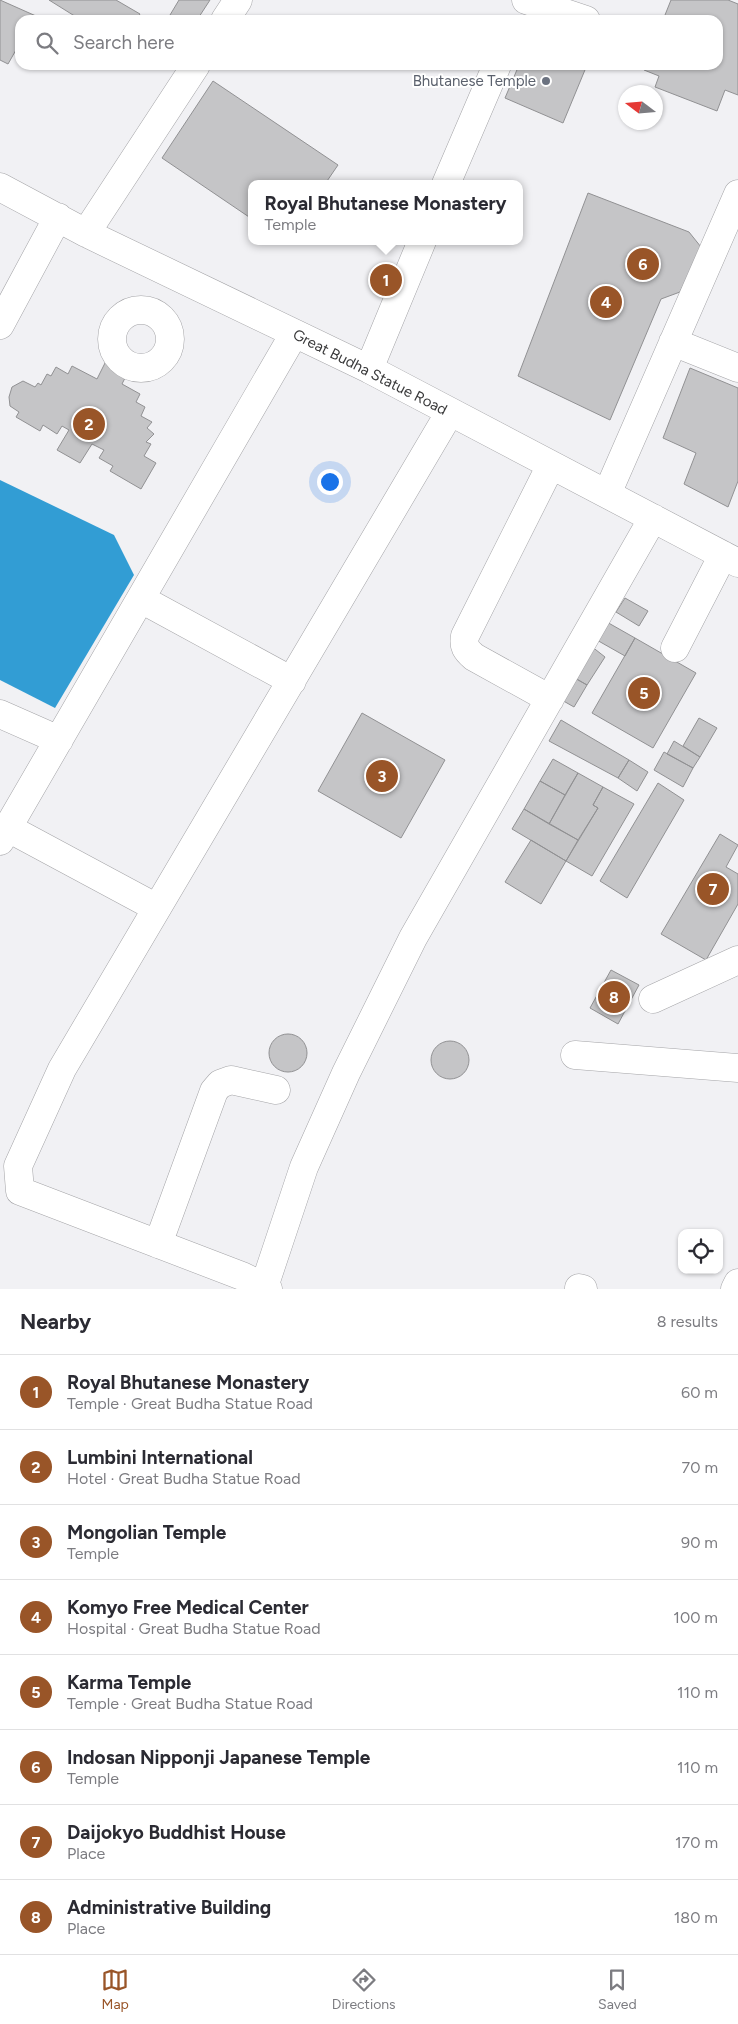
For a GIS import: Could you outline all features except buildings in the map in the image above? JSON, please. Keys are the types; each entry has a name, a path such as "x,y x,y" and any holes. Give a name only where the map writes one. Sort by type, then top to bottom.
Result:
{"street":[{"path":"228,15 238,0"},
{"path":"518,15 525,0 581,14"},
{"path":"86,233 193,70"},
{"path":"448,180 495,70"},
{"name":"Great Budha Statue Road","path":"0,187 86,233 369,370 730,559"},
{"path":"607,494 738,194"},
{"path":"0,325 58,217"},
{"path":"369,370 420,245"},
{"path":"154,314 176,276"},
{"path":"157,908 4,834 294,334"},
{"path":"673,342 738,368"},
{"path":"450,412 62,1069 18,1166 10,1189 242,1276 266,1288 304,1167 346,1073 414,938 652,518"},
{"path":"550,699 474,657 467,652 463,644 465,636 551,465"},
{"path":"675,648 730,559"},
{"path":"141,599 292,681"},
{"path":"0,714 59,740"},
{"path":"653,998 738,960"},
{"path":"575,1055 738,1068"},
{"path":"158,1244 214,1091 220,1084 231,1080 276,1090"},
{"path":"735,1289 738,1283"}],"water":[{"path":"0,480 114,535 134,575 55,708 0,680"}],"place":[{"name":"Bhutanese Temple","path":"546,81"},
{"name":"Indosan Nipponji Japanese Temple","path":"643,264"},
{"name":"Royal Bhutanese Monastery","path":"386,280"},
{"name":"Komyo Free Medical Center","path":"606,302"},
{"name":"Lumbini International","path":"89,424"},
{"name":"Karma Temple","path":"644,693"},
{"name":"Mongolian Temple","path":"382,776"},
{"name":"Daijokyo Buddhist House","path":"713,889"},
{"name":"Administrative Building","path":"614,997"}]}
